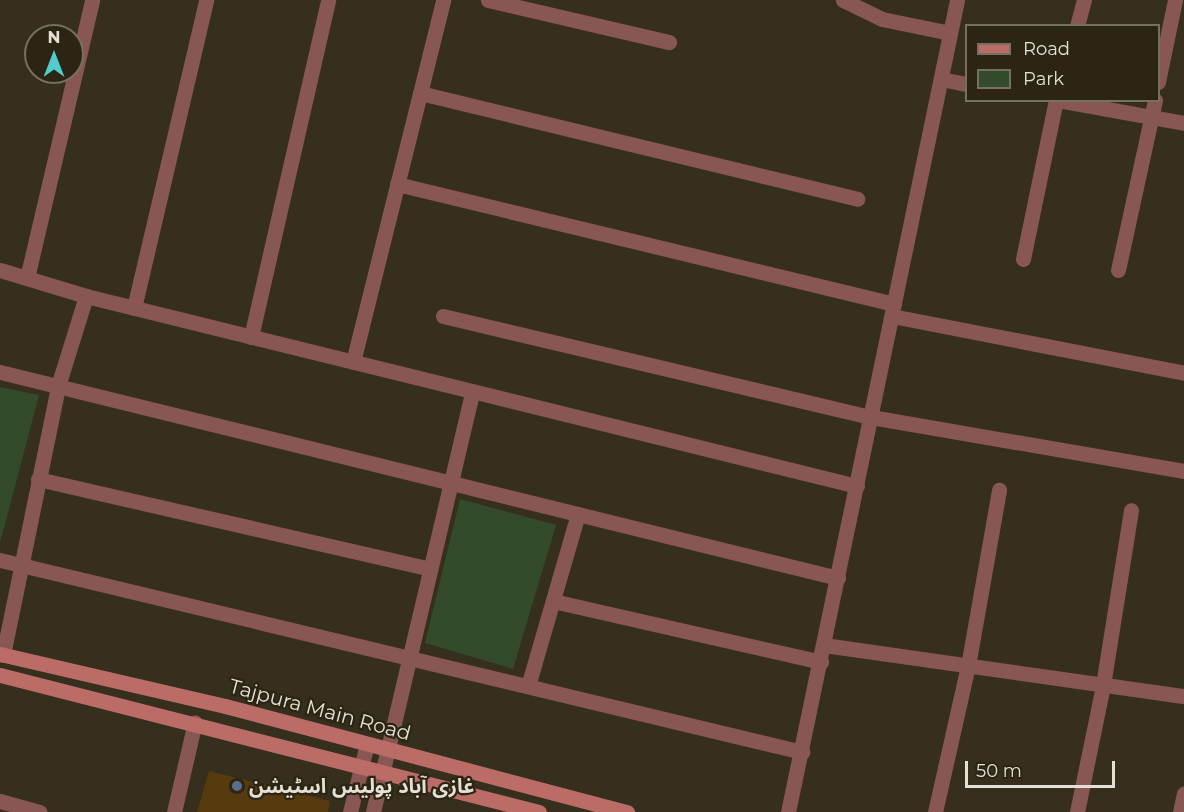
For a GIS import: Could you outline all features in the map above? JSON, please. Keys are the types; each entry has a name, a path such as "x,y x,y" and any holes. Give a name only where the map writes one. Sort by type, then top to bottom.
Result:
{"street":[{"path":"27,279 92,0"},
{"path":"134,308 207,0"},
{"path":"251,337 328,0"},
{"path":"353,362 443,0"},
{"path":"488,0 669,42"},
{"path":"843,0 882,20 950,33"},
{"path":"788,812 957,0"},
{"path":"1078,24 1084,0"},
{"path":"1160,72 1175,0"},
{"path":"941,79 965,84"},
{"path":"420,93 857,199"},
{"path":"1023,258 1057,102"},
{"path":"1068,102 1184,123"},
{"path":"1118,270 1155,102"},
{"path":"397,184 893,310 1184,372"},
{"path":"0,270 86,296 857,486"},
{"path":"1,654 58,386 86,296"},
{"path":"443,316 871,417 1184,471"},
{"path":"0,372 838,578"},
{"path":"373,812 428,568 472,392"},
{"path":"38,479 428,568"},
{"path":"935,812 968,666 999,490"},
{"path":"1077,812 1103,685 1131,510"},
{"path":"528,686 578,514"},
{"path":"0,560 408,655 802,752"},
{"path":"553,601 821,662"},
{"path":"824,645 1184,696"},
{"name":"Tajpura Main Road","path":"1,654 225,706 627,812"},
{"path":"0,675 195,722 539,812"},
{"path":"174,812 195,722"},
{"path":"350,812 367,744"},
{"path":"1180,812 1184,793"},
{"path":"0,801 40,812"}],"green space":[{"path":"0,387 39,395 0,543"},
{"path":"460,499 556,525 513,669 425,643"}],"building":[{"name":"غازی آباد پولیس اسٹیشن","path":"209,771 330,801 328,812 197,812"}],"place":[{"name":"غازی آباد پولیس اسٹیشن","path":"237,786"}]}
